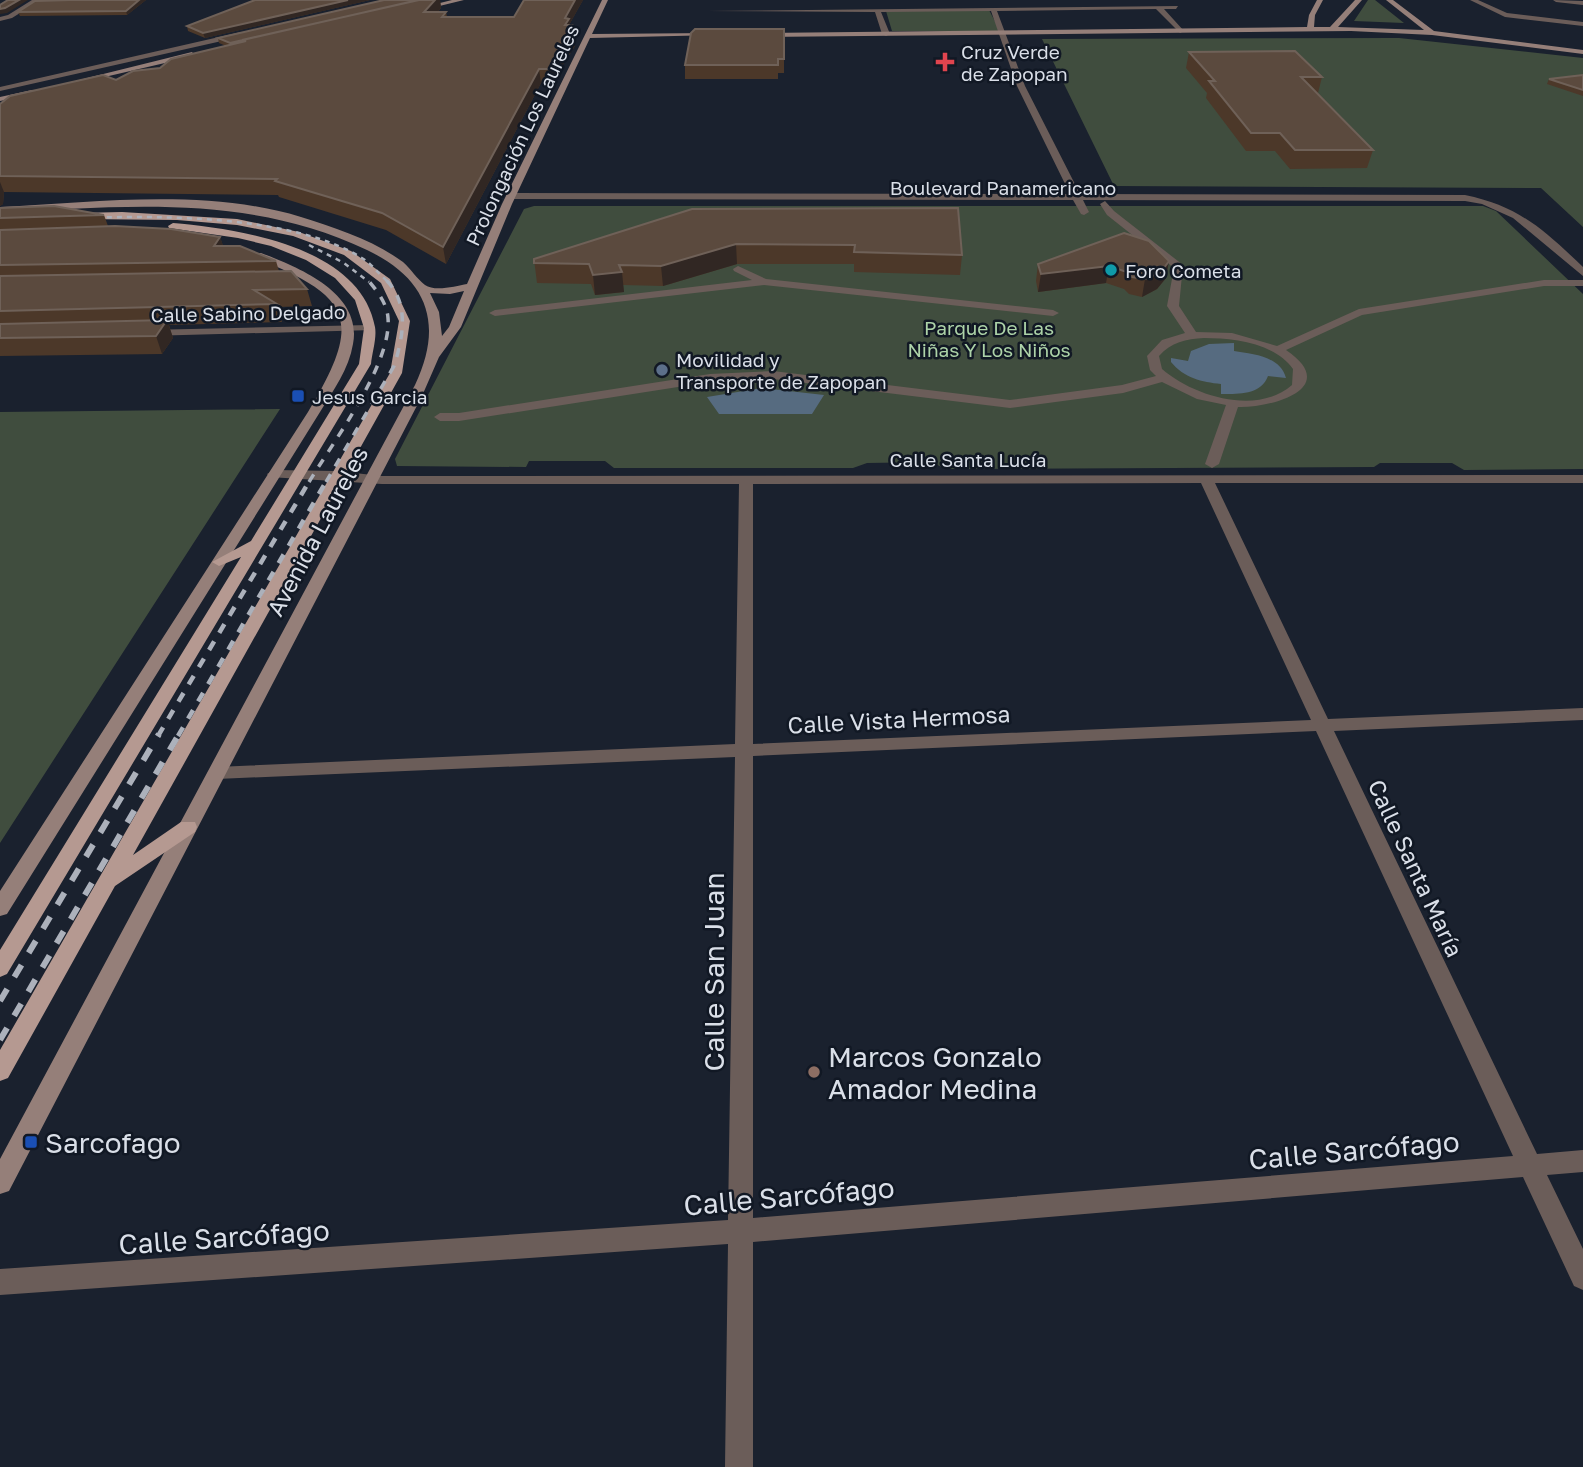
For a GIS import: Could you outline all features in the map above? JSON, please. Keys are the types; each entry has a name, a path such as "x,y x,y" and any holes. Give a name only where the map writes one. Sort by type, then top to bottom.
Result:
{"main road":[{"name":"Avenida Laureles","path":"0,220 142,214 234,220 284,230 341,251 376,273 395,293 406,329 396,373 341,478 0,1071"},
{"name":"Avenida Laureles","path":"0,968 365,364 371,339 370,328 359,298 340,276 310,258 278,245 234,234 178,227 75,227"},
{"path":"219,562 255,544"},
{"path":"107,882 188,827"}],"street":[{"path":"91,6 99,0"},
{"path":"0,19 8,18 35,1 112,0"},
{"path":"427,0 405,9 461,0"},
{"name":"Prolongación Los Laureles","path":"434,357 455,327 509,200 605,0"},
{"path":"1310,29 1312,15 1320,0"},
{"path":"1332,29 1359,0"},
{"path":"1389,0 1432,33"},
{"path":"1473,0 1505,15 1583,24"},
{"path":"1546,20 1556,0 1583,4"},
{"path":"707,35 711,7 1176,7"},
{"path":"1158,7 1180,31"},
{"path":"993,8 1021,86 1080,205"},
{"path":"877,9 886,34"},
{"path":"748,35 1332,29 1432,33 1583,52"},
{"path":"0,89 245,33"},
{"path":"587,36 720,35"},
{"path":"204,43 220,48"},
{"path":"0,99 243,43"},
{"path":"81,88 202,60"},
{"path":"14,86 28,93"},
{"path":"0,106 40,97"},
{"name":"Boulevard Panamericano","path":"509,200 1080,205 1465,198 1498,205 1520,215 1583,272"},
{"path":"1105,204 1110,213 1179,267 1173,306 1193,336"},
{"name":"Avenida Laureles","path":"0,210 185,205 278,216 321,226 365,243 402,266 431,302 437,326 434,357 0,1183"},
{"name":"Boulevard Panamericano","path":"1080,205 1498,205"},
{"path":"0,908 334,378 348,344 350,328 336,302 316,282 271,260 246,252"},
{"path":"738,269 769,285"},
{"path":"290,282 316,282"},
{"path":"1277,350 1359,312 1522,286 1583,283"},
{"path":"495,313 769,285 1053,313"},
{"path":"423,289 443,292 471,286"},
{"name":"Calle Sabino Delgado","path":"138,333 370,328"},
{"path":"1193,336 1237,337 1277,350 1298,368 1301,375 1299,384 1279,398 1233,402 1195,395 1163,378 1153,363 1157,350 1168,342 1193,336"},
{"path":"440,417 459,417 710,377 773,375 1010,404 1124,389 1163,378"},
{"path":"1209,471 1233,402"},
{"name":"Calle Santa Lucía","path":"274,474 341,478 746,478 1209,471 1583,479"},
{"name":"Calle Santa María","path":"1209,471 1321,725 1583,1277"},
{"name":"Calle San Juan","path":"739,1467 746,478"},
{"name":"Calle Vista Hermosa","path":"217,773 1583,714"},
{"name":"Calle Sarcófago","path":"0,1282 739,1231 1583,1161"}],"green space":[{"path":"1368,0 1375,0 1404,23 1354,21"},
{"path":"989,10 1000,31 892,31 886,11"},
{"path":"1399,38 1583,58 1583,227 1541,188 1114,186 1042,39"},
{"name":"Parque De Las Niñas Y Los Niños","path":"534,206 1483,206 1496,211 1583,294 1583,469 1464,470 1452,463 1380,463 1374,467 945,469 932,462 867,463 853,468 614,468 605,461 529,461 526,467 397,466 395,459 524,209"},
{"path":"280,409 0,843 0,412"}],"water":[{"path":"1234,343 1234,351 1272,361 1283,371 1286,378 1268,376 1255,390 1221,394 1221,384 1194,378 1171,362 1171,358 1188,361 1191,351 1209,344"},
{"path":"762,388 824,395 812,414 719,414 707,397"}],"building":[{"path":"8,0 19,0 0,9 0,5"},
{"path":"139,0 126,11 18,12 35,1"},
{"path":"255,0 348,0 203,33 187,26"},
{"path":"384,0 418,0 230,43 218,38"},
{"path":"419,0 435,0 424,12 446,12 442,17 514,17 524,0 575,0 565,18 569,19 565,25 572,25 568,33 573,33 549,69 539,69 443,247 382,213 275,181 277,179 0,176 0,104 10,96 103,75 116,80 133,71 160,68 171,59 246,41 242,40"},
{"path":"695,29 784,29 784,59 778,59 778,65 685,65 691,33"},
{"path":"1295,51 1322,77 1301,77 1373,150 1295,150 1280,133 1251,133 1209,81 1215,81 1189,52"},
{"path":"1583,75 1583,90 1549,79"},
{"path":"54,206 104,215 0,218 0,208"},
{"path":"958,208 962,255 854,252 855,245 736,244 661,266 619,265 622,272 593,275 589,264 534,263 534,259 692,209"},
{"path":"115,226 171,229 220,237 214,246 240,246 276,261 0,265 0,230"},
{"path":"1124,233 1149,241 1169,261 1161,272 1145,279 1132,277 1127,272 1109,266 1041,274 1038,264"},
{"path":"291,271 307,289 254,290 277,304 0,311 0,276"},
{"path":"167,320 156,336 0,338 0,324"}],"railway":[{"path":"87,218 191,218 230,221 305,234 337,245 365,260 387,281"},
{"path":"309,245 344,263 369,282"},
{"path":"309,482 371,380 387,337 386,307 368,280"},
{"path":"326,482 394,366 402,333 402,321 399,299 387,281"},
{"path":"158,736 310,480"},
{"path":"178,736 327,480"},
{"path":"0,1001 159,734"},
{"path":"0,1040 179,734"}],"place":[{"name":"Cruz Verde de Zapopan","path":"945,62"},
{"name":"Foro Cometa","path":"1111,270"},
{"name":"Movilidad y Transporte de Zapopan","path":"662,370"},
{"name":"Jesus Garcia","path":"298,396"},
{"name":"Marcos Gonzalo Amador Medina","path":"814,1072"},
{"name":"Sarcofago","path":"31,1142"}]}
